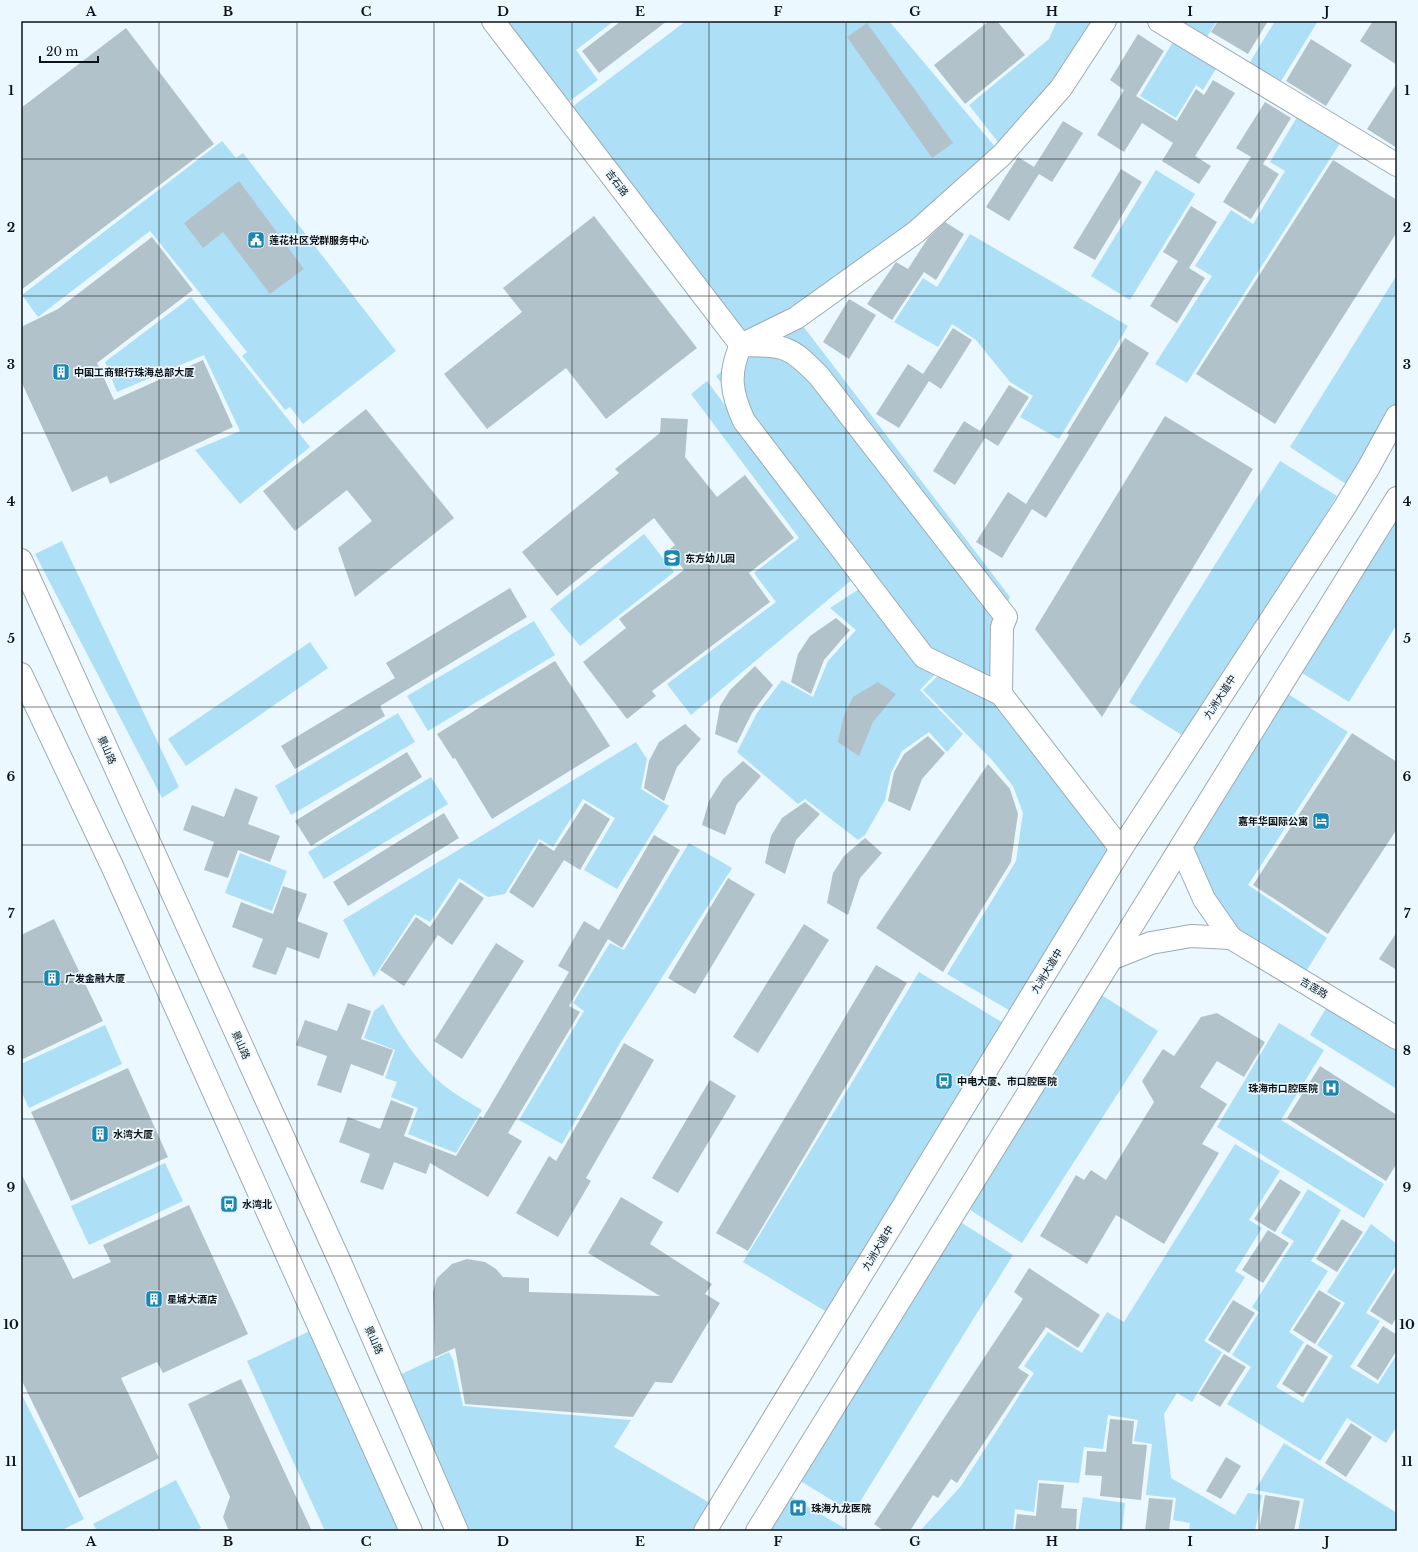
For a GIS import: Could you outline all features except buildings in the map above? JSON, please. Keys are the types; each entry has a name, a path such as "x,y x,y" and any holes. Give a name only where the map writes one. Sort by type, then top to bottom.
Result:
{"main road":[{"name":"吉石路","path":"493,21 741,345"},
{"path":"1104,21 1061,88 1002,155 921,228 796,318 741,345 733,369 733,382 738,408 744,421 924,657 1001,694 1121,849"},
{"path":"1159,21 1397,165"},
{"path":"741,345 773,346 787,349 801,357 819,376 1006,617 1002,627 1001,694"},
{"name":"九洲大道中","path":"706,1531 1121,849 1346,505 1397,416"},
{"path":"757,1531 1397,498"},
{"name":"景山路","path":"21,560 340,1262 457,1530"},
{"path":"21,674 116,875 411,1531"},
{"path":"1181,847 1204,899 1231,938"},
{"path":"1112,958 1151,943 1191,936 1231,938"},
{"name":"吉莲路","path":"1231,938 1397,1038"}],"shaded area":[{"path":"499,21 614,21 576,50 598,80 563,106"},
{"path":"686,21 889,21 1002,155 916,232 742,345 564,113"},
{"path":"1057,21 1099,21 1056,84 1001,146 969,105 1049,39"},
{"path":"1169,21 1217,21 1203,43"},
{"path":"1275,21 1318,21 1278,86 1247,67"},
{"path":"1176,37 1219,64 1203,90 1196,85 1176,118 1140,96"},
{"path":"1299,114 1342,140 1187,383 1155,364 1212,276 1195,266 1231,210 1253,224 1285,171 1270,162"},
{"path":"222,141 236,158 243,153 396,351 303,424 290,407 285,410 242,356 247,352 150,231 38,317 22,295"},
{"path":"1156,170 1195,194 1130,300 1091,276"},
{"path":"970,234 1128,326 1059,439 1020,417 1033,396 1010,382 976,340 952,324 938,347 894,322 923,278 937,287"},
{"path":"1397,275 1397,405 1346,484 1290,447"},
{"path":"191,297 310,447 240,504 195,450 240,431 204,355 117,392 105,362"},
{"path":"803,326 1010,597 998,626 995,685 927,651 716,376 747,352"},
{"path":"707,381 854,578 691,715 667,684 776,602 754,573 799,538 691,394"},
{"path":"1280,461 1337,496 1185,737 1129,702"},
{"path":"1397,500 1397,624 1349,702 1294,668"},
{"path":"644,534 674,572 580,646 550,609"},
{"path":"62,541 179,787 162,798 35,554"},
{"path":"865,585 939,670 920,690 963,734 947,752 929,732 902,751 891,773 885,800 865,835 858,840 805,799 798,804 737,752 757,713 782,680 813,697 828,661 856,630 830,608"},
{"path":"534,621 555,655 428,731 407,696"},
{"path":"310,642 328,668 186,766 168,739"},
{"path":"942,672 997,697 1112,850 1014,1013 947,974 1016,861 1023,813 1013,786 992,760 923,690"},
{"path":"1285,692 1348,732 1248,885 1327,938 1303,976 1236,934 1209,895 1188,844"},
{"path":"398,713 415,742 291,815 275,786"},
{"path":"636,742 647,759 641,789 669,806 617,889 584,870 615,818 583,799 553,847 539,839 505,894 488,897 459,878 430,922 415,914 374,977 343,920"},
{"path":"431,777 448,804 324,879 308,852"},
{"path":"689,843 732,868 620,1043 562,1144 519,1120 584,1011 573,1003 610,943 624,950"},
{"path":"240,853 287,871 272,911 225,893"},
{"path":"919,972 1005,1024 830,1314 743,1262"},
{"path":"1100,994 1158,1031 1022,1243 964,1206"},
{"path":"383,1004 405,1041 432,1075 449,1090 482,1110 456,1153 408,1134 418,1108 391,1097 397,1082 385,1078 395,1050 364,1038 374,1011"},
{"path":"1328,1005 1397,1048 1397,1089 1310,1035"},
{"path":"1279,1023 1324,1050 1281,1120 1384,1184 1364,1218 1217,1127"},
{"path":"105,1025 122,1064 29,1108 21,1091 21,1064"},
{"path":"1235,1144 1280,1171 1249,1220 1262,1228 1235,1271 1245,1277 1204,1341 1222,1352 1192,1402 1177,1393 1164,1414 1171,1478 1235,1515 1248,1493 1262,1495 1255,1531 1189,1531 1190,1523 1173,1520 1176,1498 1146,1495 1152,1444 1134,1441 1138,1420 1108,1415 1103,1449 1084,1447 1079,1483 1038,1480 1034,1512 1015,1509 1013,1531 920,1531 961,1486 1034,1373 1024,1366 1048,1332 1082,1353 1107,1312 1124,1322"},
{"path":"165,1163 183,1201 89,1245 71,1206"},
{"path":"1308,1189 1341,1210 1311,1261 1328,1271 1289,1332 1304,1342 1276,1387 1303,1403 1333,1356 1317,1345 1345,1303 1327,1292 1371,1224 1397,1244 1397,1264 1366,1313 1380,1321 1350,1367 1378,1384 1397,1354 1397,1426 1386,1443 1347,1418 1320,1461 1227,1404 1251,1367 1232,1355 1259,1312 1252,1307 1294,1241 1281,1233"},
{"path":"957,1220 1013,1255 853,1513 797,1479"},
{"path":"312,1330 405,1531 325,1531 247,1361"},
{"path":"449,1352 453,1360 463,1406 631,1420 614,1447 715,1506 701,1531 463,1531 395,1377"},
{"path":"21,1393 84,1519 60,1531 21,1531"},
{"path":"1284,1443 1397,1513 1397,1531 1298,1531 1304,1499 1255,1490"},
{"path":"176,1480 201,1528 194,1531 97,1531 93,1524"},
{"name":"珠海九龙医院","path":"788,1495 846,1529 845,1531 765,1531"},
{"path":"1083,1497 1125,1503 1122,1531 1078,1531"}],"place":[{"name":"莲花社区党群服务中心","path":"256,240"},
{"name":"中国工商银行珠海总部大厦","path":"61,372"},
{"name":"东方幼儿园","path":"672,558"},
{"name":"嘉年华国际公寓","path":"1321,821"},
{"name":"广发金融大厦","path":"52,978"},
{"name":"中电大厦、市口腔医院","path":"944,1081"},
{"name":"珠海市口腔医院","path":"1331,1088"},
{"name":"水湾大厦","path":"100,1134"},
{"name":"水湾北","path":"229,1204"},
{"name":"星城大酒店","path":"154,1299"},
{"name":"珠海九龙医院","path":"798,1508"}]}
